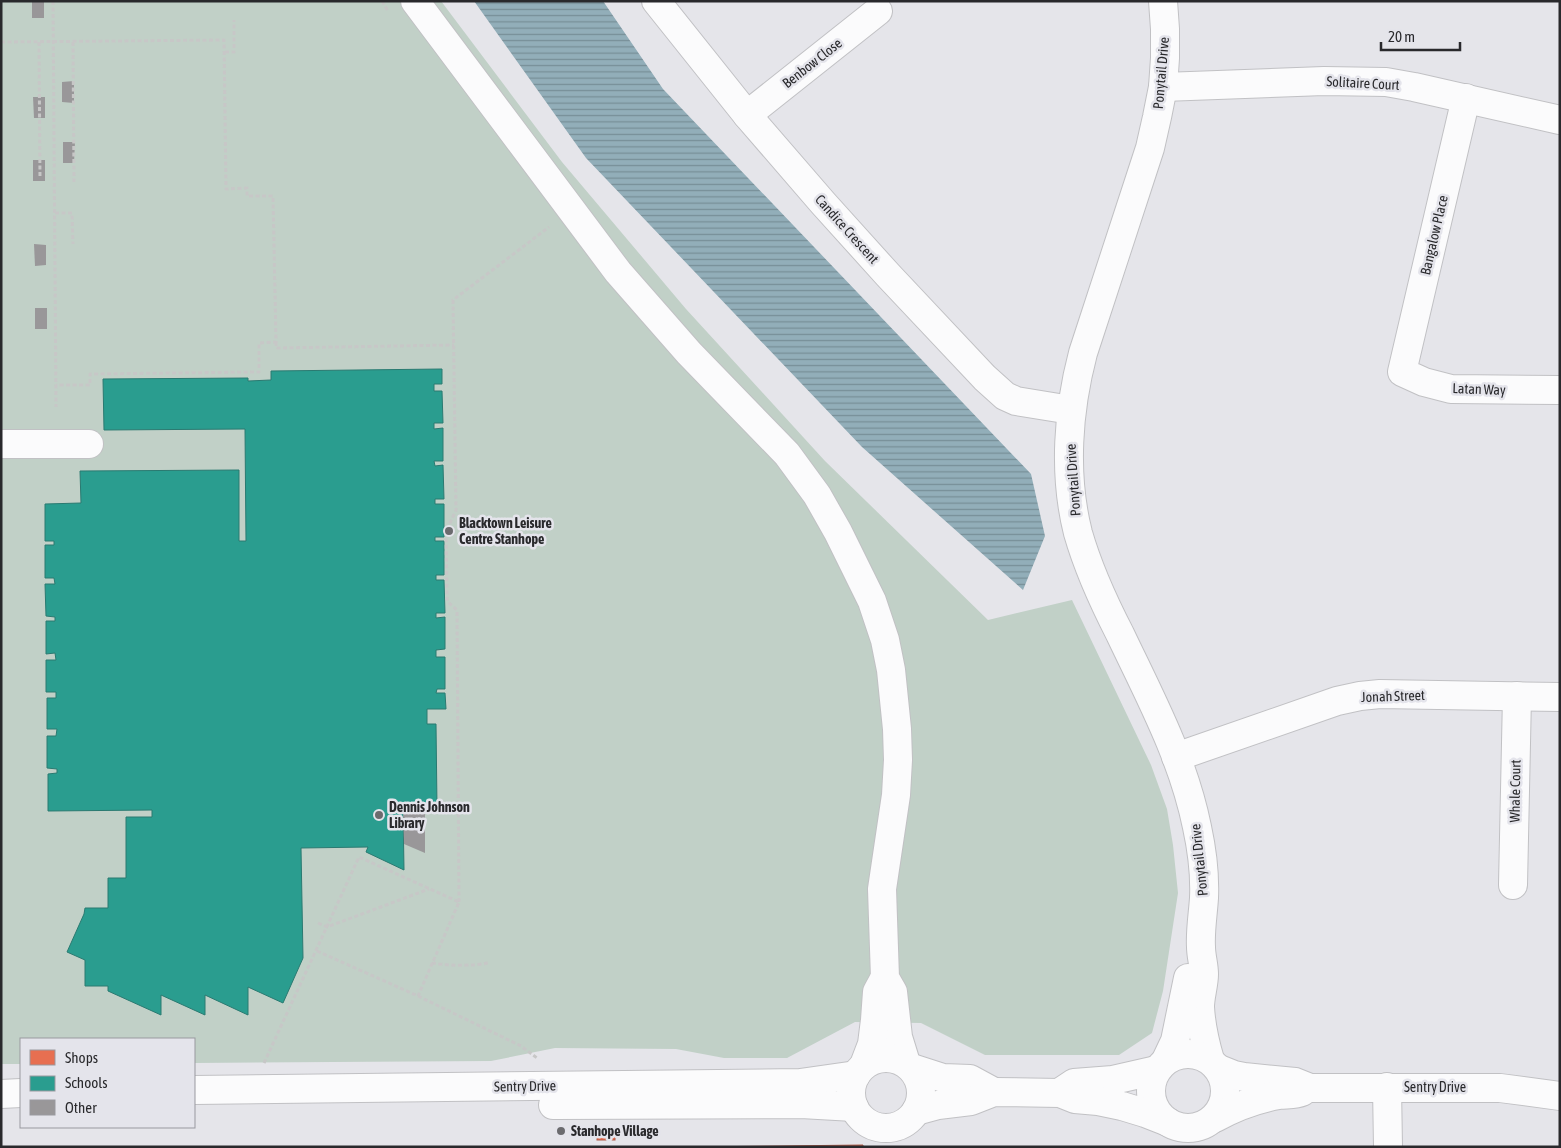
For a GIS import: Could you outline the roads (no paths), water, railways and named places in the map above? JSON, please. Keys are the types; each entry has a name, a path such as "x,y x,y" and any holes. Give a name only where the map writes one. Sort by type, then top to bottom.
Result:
{"street":[{"path":"415,1 618,272 702,367 787,454 817,495 855,564 872,601 891,670 897,729 896,795 882,889 885,978 894,992 898,1037 909,1066 919,1079 922,1091 920,1100 902,1140 901,1147"},
{"name":"Candice Crescent","path":"656,1 746,116 888,275 992,384 1005,396 1016,402 1071,410"},
{"name":"Ponytail Drive","path":"1162,1 1165,29 1163,88 1150,148 1075,381 1069,441 1072,502 1086,560 1096,586 1162,723 1190,795 1202,862 1204,896 1200,946 1204,974 1201,994 1201,1020 1205,1041 1214,1064"},
{"name":"Benbow Close","path":"746,116 878,11"},
{"name":"Solitaire Court","path":"1163,88 1324,81 1386,82 1560,120"},
{"name":"Bangalow Place","path":"1402,372 1466,98"},
{"name":"Latan Way","path":"1402,372 1424,382 1451,389 1560,390"},
{"path":"1,444 89,444"},
{"name":"Jonah Street","path":"1176,757 1338,701 1360,696 1380,694 1560,697"},
{"name":"Whale Court","path":"1513,885 1518,696"},
{"name":"Ponytail Drive","path":"1162,1065 1175,1041 1188,974 1200,946"},
{"path":"873,1147 852,1098 852,1084 872,1044 877,992 885,978"},
{"path":"857,1112 866,1121 877,1126 889,1128 899,1125 913,1115 938,1105 971,1101 994,1092 1060,1093 1075,1099 1122,1106 1179,1127 1193,1128 1206,1125 1215,1118 1223,1106 1226,1092 1224,1081 1214,1064 1200,1055 1189,1053 1178,1055 1162,1065 1113,1080 1074,1083 1060,1093"},
{"path":"860,1070 874,1060 884,1057 896,1059 909,1066 942,1078 970,1079 994,1092"},
{"name":"Sentry Drive","path":"1214,1064 1244,1077 1296,1082 1310,1088 1500,1088 1560,1096"},
{"path":"1162,1065 1152,1079 1151,1092 1154,1106 1168,1122"},
{"name":"Sentry Drive","path":"195,1090 800,1083 860,1070"},
{"path":"1387,1087 1388,1147"},
{"name":"Sentry Drive","path":"1215,1118 1248,1103 1279,1095 1299,1094 1310,1088"},
{"path":"1,1094 20,1093"},
{"name":"Sentry Drive","path":"195,1106 802,1104 857,1112"},
{"path":"1,1109 20,1109"}],"water":[{"path":"474,1 603,1 663,89 1031,474 1045,536 1023,590 862,447 586,158"}],"place":[{"name":"Blacktown Leisure Centre Stanhope","path":"449,531"},
{"name":"Dennis Johnson Library","path":"379,815"},
{"name":"Stanhope Village","path":"561,1131"}]}
